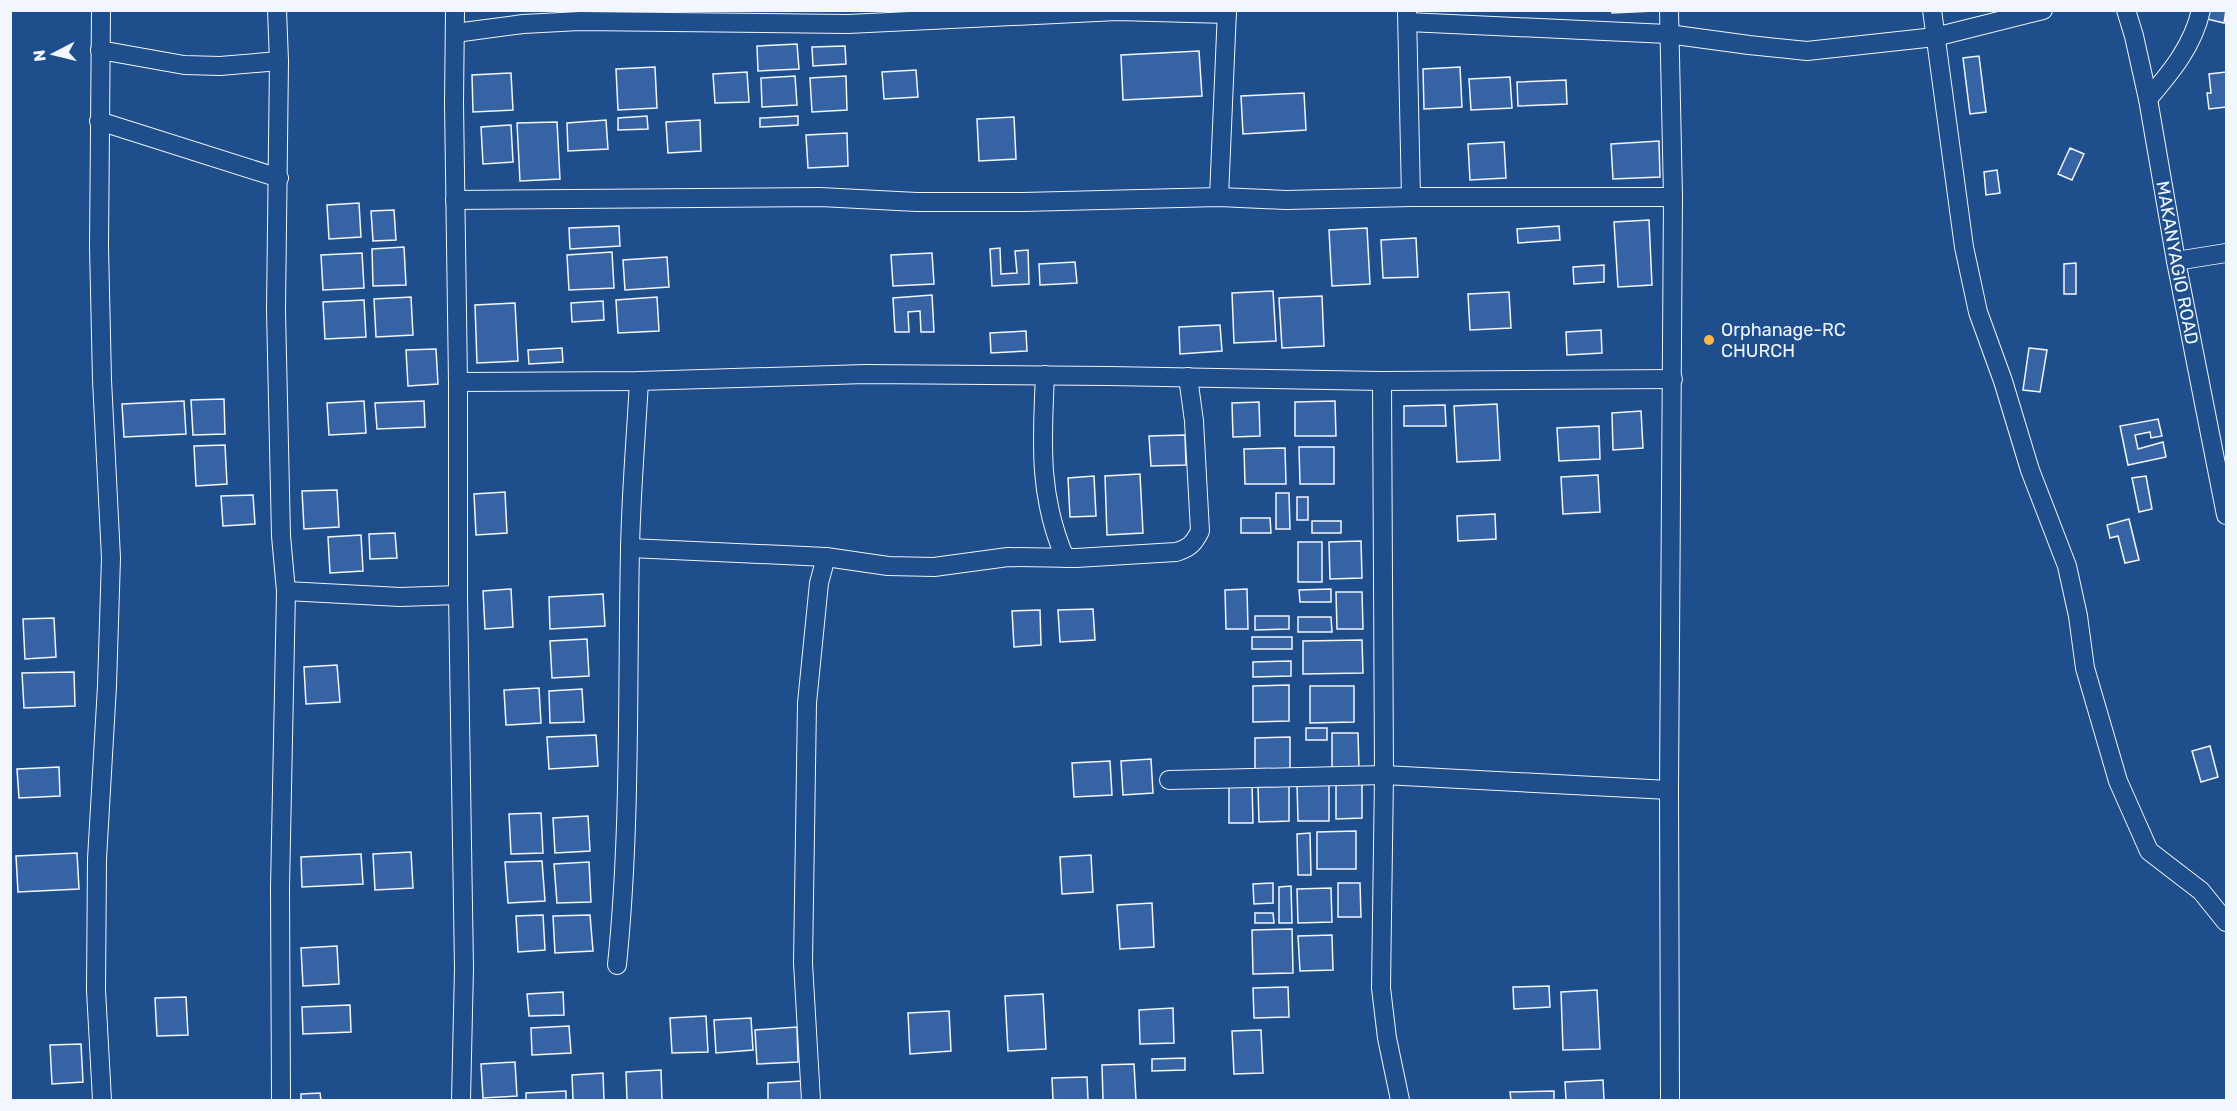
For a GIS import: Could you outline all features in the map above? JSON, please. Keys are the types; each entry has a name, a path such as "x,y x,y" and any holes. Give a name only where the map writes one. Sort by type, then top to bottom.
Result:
{"street":[{"path":"101,10 99,122 102,380 111,558 107,686 97,859 96,990 102,1101"},
{"path":"277,10 279,178 276,357 281,536 286,591 280,888 281,1101"},
{"path":"455,10 458,595 464,968 461,1101"},
{"path":"1669,10 1673,197 1668,790 1670,1101"},
{"path":"1932,10 1964,247 1978,312 2003,381 2030,470 2067,566 2078,616 2085,668 2118,781 2149,851 2201,891 2226,922"},
{"path":"1411,197 1408,16 1668,34 1808,51 1935,37 2043,10"},
{"name":"MAKANYAGIO ROAD","path":"2126,10 2148,99 2176,261 2226,511"},
{"path":"2148,99 2175,67 2187,48 2201,10"},
{"path":"455,33 523,24 580,21 838,24 1117,11 1227,12 1219,197"},
{"path":"100,50 184,65 220,66 279,61"},
{"path":"99,122 279,178"},
{"path":"456,200 820,197 917,202 1023,202 1219,197 1286,200 1411,197 1673,197"},
{"path":"2176,261 2226,253"},
{"path":"458,382 639,381 865,374 1382,381 1672,379"},
{"path":"1045,375 1042,443 1046,497 1054,533 1065,558"},
{"path":"630,548 826,557 888,566 934,567 1008,557 1065,558 1176,552 1188,549 1195,542 1200,531 1194,421 1188,377"},
{"path":"617,964 622,915 628,763 630,548 639,381"},
{"path":"1382,381 1384,775 1381,988 1387,1038 1400,1101"},
{"path":"811,1101 803,963 807,703 819,584 826,557"},
{"path":"286,591 400,597 458,595"},
{"path":"1169,780 1384,775 1668,790"}],"building":[{"path":"1612,10 1653,10 1653,11 1612,13"},
{"path":"2209,10 2226,10 2224,23 2207,19"},
{"path":"797,44 799,69 758,71 757,46"},
{"path":"845,46 846,64 813,66 812,47"},
{"path":"1199,51 1202,96 1123,100 1121,55"},
{"path":"1979,56 1986,112 1970,114 1963,58"},
{"path":"655,67 657,108 618,110 616,69"},
{"path":"1460,67 1462,107 1424,109 1423,69"},
{"path":"916,70 918,97 884,99 882,72"},
{"path":"747,72 749,102 715,103 713,74"},
{"path":"2226,72 2226,107 2209,109 2207,93 2211,93 2209,74"},
{"path":"511,73 513,110 473,112 472,75"},
{"path":"795,76 797,105 762,107 761,78"},
{"path":"846,76 847,110 812,112 810,78"},
{"path":"1510,77 1512,108 1471,110 1469,79"},
{"path":"1566,80 1567,104 1518,106 1517,82"},
{"path":"1304,93 1306,130 1243,134 1241,96"},
{"path":"647,116 648,129 618,130 618,118"},
{"path":"798,116 798,125 760,127 760,118"},
{"path":"1014,117 1016,159 979,161 977,119"},
{"path":"606,120 608,149 568,151 567,123"},
{"path":"700,120 701,151 668,153 666,122"},
{"path":"557,122 560,179 520,181 517,123"},
{"path":"511,125 513,162 483,164 481,127"},
{"path":"847,133 848,166 808,168 806,135"},
{"path":"1659,141 1660,177 1613,179 1611,144"},
{"path":"1504,142 1506,178 1470,180 1468,144"},
{"path":"2070,148 2084,154 2072,180 2058,174"},
{"path":"1997,170 2000,193 1986,195 1984,172"},
{"path":"359,203 361,237 329,239 327,205"},
{"path":"394,210 396,240 373,241 371,211"},
{"path":"1649,220 1652,285 1618,287 1614,222"},
{"path":"619,226 620,246 570,249 569,228"},
{"path":"1559,226 1560,240 1518,243 1517,229"},
{"path":"1367,228 1370,284 1332,286 1329,230"},
{"path":"1416,238 1418,277 1383,278 1381,240"},
{"path":"404,247 406,285 373,286 372,249"},
{"path":"1000,248 1001,274 1017,273 1015,251 1028,250 1029,284 992,286 990,249"},
{"path":"612,252 614,288 569,290 567,255"},
{"path":"362,253 364,288 323,290 321,255"},
{"path":"932,253 934,284 893,286 891,255"},
{"path":"667,257 669,287 625,290 623,260"},
{"path":"1075,262 1077,283 1040,285 1039,264"},
{"path":"2076,263 2076,294 2064,294 2064,264"},
{"path":"1604,265 1604,282 1574,284 1573,267"},
{"path":"1273,291 1276,341 1234,343 1232,293"},
{"path":"1509,292 1511,328 1470,330 1468,294"},
{"path":"932,295 934,332 921,332 920,311 908,312 909,332 895,332 893,298"},
{"path":"1322,296 1324,346 1282,348 1279,298"},
{"path":"411,297 413,335 376,337 374,299"},
{"path":"657,297 659,331 618,333 616,300"},
{"path":"364,300 366,337 325,339 323,302"},
{"path":"603,301 604,320 572,322 571,303"},
{"path":"515,303 518,361 477,363 475,305"},
{"path":"1220,325 1222,351 1180,354 1179,327"},
{"path":"1601,330 1602,353 1567,355 1566,332"},
{"path":"1026,331 1027,351 991,353 990,333"},
{"path":"562,348 563,362 529,364 528,350"},
{"path":"2029,348 2047,350 2040,392 2023,390"},
{"path":"436,349 438,384 408,386 406,350"},
{"path":"224,399 225,434 193,435 191,400"},
{"path":"184,401 186,434 124,437 122,404"},
{"path":"364,401 366,433 329,435 327,403"},
{"path":"424,401 425,427 377,429 375,403"},
{"path":"1335,401 1336,436 1295,436 1295,402"},
{"path":"1259,402 1260,436 1233,437 1232,403"},
{"path":"1497,404 1500,460 1457,462 1454,406"},
{"path":"1445,405 1446,426 1404,426 1404,406"},
{"path":"1641,411 1643,448 1613,450 1612,413"},
{"path":"2158,419 2162,436 2151,438 2150,432 2135,435 2138,449 2163,442 2166,457 2128,465 2120,426"},
{"path":"1599,426 1600,459 1559,461 1557,428"},
{"path":"1185,435 1186,465 1151,466 1149,436"},
{"path":"225,445 227,484 196,486 194,446"},
{"path":"1299,447 1334,447 1334,484 1300,484"},
{"path":"1285,448 1286,484 1245,484 1244,449"},
{"path":"1140,474 1143,533 1107,535 1105,476"},
{"path":"1598,475 1600,512 1563,514 1561,477"},
{"path":"1094,476 1096,516 1070,517 1068,478"},
{"path":"2146,476 2152,509 2139,512 2132,478"},
{"path":"337,490 339,527 304,529 302,491"},
{"path":"505,492 507,533 476,535 474,494"},
{"path":"1276,493 1289,493 1290,529 1276,529"},
{"path":"253,495 255,524 223,526 221,496"},
{"path":"1297,497 1308,497 1308,520 1297,520"},
{"path":"1495,514 1496,539 1458,541 1457,516"},
{"path":"1241,518 1270,518 1271,533 1241,533"},
{"path":"2129,519 2139,560 2125,563 2118,536 2110,538 2107,525"},
{"path":"1312,521 1341,521 1341,533 1312,533"},
{"path":"395,533 397,558 370,559 369,534"},
{"path":"361,535 363,571 330,573 328,537"},
{"path":"1361,541 1362,578 1330,579 1329,542"},
{"path":"1298,542 1322,542 1322,582 1298,582"},
{"path":"511,589 513,627 485,629 483,591"},
{"path":"1247,589 1248,629 1226,629 1225,590"},
{"path":"1331,589 1331,602 1300,602 1299,590"},
{"path":"1336,592 1362,592 1363,629 1337,629"},
{"path":"603,594 605,626 550,629 549,597"},
{"path":"1093,609 1095,640 1060,642 1058,610"},
{"path":"1040,610 1041,645 1014,647 1012,611"},
{"path":"1255,616 1289,616 1289,629 1255,630"},
{"path":"1298,617 1331,617 1332,632 1298,632"},
{"path":"54,618 56,657 25,659 23,619"},
{"path":"1252,637 1292,637 1292,649 1252,649"},
{"path":"587,639 589,676 552,678 550,641"},
{"path":"1362,640 1363,673 1303,674 1303,641"},
{"path":"1291,661 1291,676 1253,677 1253,662"},
{"path":"337,665 340,702 306,704 304,667"},
{"path":"74,672 75,706 24,708 22,673"},
{"path":"1289,685 1289,721 1253,722 1253,686"},
{"path":"1310,686 1354,686 1354,722 1310,723"},
{"path":"539,688 541,723 506,725 504,690"},
{"path":"582,689 584,722 550,723 549,691"},
{"path":"1306,728 1327,728 1327,740 1306,740"},
{"path":"1332,733 1358,733 1359,770 1332,770"},
{"path":"596,735 598,766 549,769 547,737"},
{"path":"1290,737 1290,772 1255,773 1255,738"},
{"path":"2210,746 2218,777 2201,782 2192,751"},
{"path":"1151,759 1153,793 1123,795 1121,761"},
{"path":"1110,761 1112,795 1074,797 1072,763"},
{"path":"59,767 60,796 19,798 17,769"},
{"path":"1362,783 1362,818 1336,819 1336,784"},
{"path":"1229,784 1252,784 1253,823 1229,823"},
{"path":"1297,784 1329,784 1329,821 1298,821"},
{"path":"1289,786 1289,821 1259,822 1258,787"},
{"path":"541,813 543,853 511,854 509,814"},
{"path":"588,816 590,851 555,853 553,818"},
{"path":"1356,831 1356,869 1317,869 1317,832"},
{"path":"1310,833 1311,875 1298,875 1297,834"},
{"path":"411,852 413,888 375,890 373,854"},
{"path":"77,853 79,889 18,892 16,856"},
{"path":"361,854 363,884 302,887 301,857"},
{"path":"1091,855 1093,892 1062,894 1060,857"},
{"path":"542,861 545,901 508,903 505,862"},
{"path":"589,862 591,902 557,903 554,864"},
{"path":"1273,883 1273,903 1254,904 1253,884"},
{"path":"1338,883 1360,883 1361,917 1338,917"},
{"path":"1291,886 1292,923 1279,923 1279,887"},
{"path":"1331,888 1332,922 1298,923 1297,889"},
{"path":"1152,903 1154,947 1120,949 1117,905"},
{"path":"1255,913 1273,913 1274,923 1255,923"},
{"path":"543,915 545,950 518,952 516,916"},
{"path":"590,915 593,951 555,953 553,916"},
{"path":"1292,929 1293,973 1253,974 1252,930"},
{"path":"1332,935 1333,970 1300,971 1298,936"},
{"path":"337,946 339,984 303,986 301,948"},
{"path":"1549,986 1550,1007 1514,1009 1513,987"},
{"path":"1288,987 1289,1017 1254,1018 1253,988"},
{"path":"1597,990 1600,1049 1563,1050 1561,992"},
{"path":"563,992 564,1015 529,1016 527,994"},
{"path":"1043,994 1046,1049 1008,1051 1005,996"},
{"path":"186,997 188,1035 157,1036 155,998"},
{"path":"350,1005 351,1032 303,1034 302,1007"},
{"path":"1173,1008 1174,1043 1140,1044 1139,1010"},
{"path":"949,1011 951,1051 910,1054 908,1013"},
{"path":"706,1016 708,1052 672,1053 670,1018"},
{"path":"751,1018 753,1050 716,1053 714,1020"},
{"path":"569,1026 571,1053 532,1055 531,1028"},
{"path":"797,1027 798,1062 757,1064 755,1030"},
{"path":"1261,1030 1263,1073 1234,1074 1232,1031"},
{"path":"81,1044 83,1082 52,1084 50,1045"},
{"path":"1185,1058 1185,1070 1152,1071 1152,1059"},
{"path":"515,1062 517,1096 483,1098 481,1064"},
{"path":"1134,1064 1136,1100 1103,1100 1102,1065"},
{"path":"661,1070 662,1100 627,1100 626,1072"},
{"path":"603,1073 604,1100 573,1100 572,1075"},
{"path":"1087,1077 1088,1100 1053,1100 1052,1078"},
{"path":"1603,1080 1604,1100 1566,1100 1565,1082"},
{"path":"803,1081 804,1100 768,1100 768,1083"},
{"path":"566,1091 566,1100 526,1100 526,1093"},
{"path":"1554,1091 1554,1100 1511,1100 1510,1092"},
{"path":"320,1093 321,1100 301,1100 301,1094"}],"place":[{"name":"Orphanage-RC CHURCH","path":"1709,340"}]}
